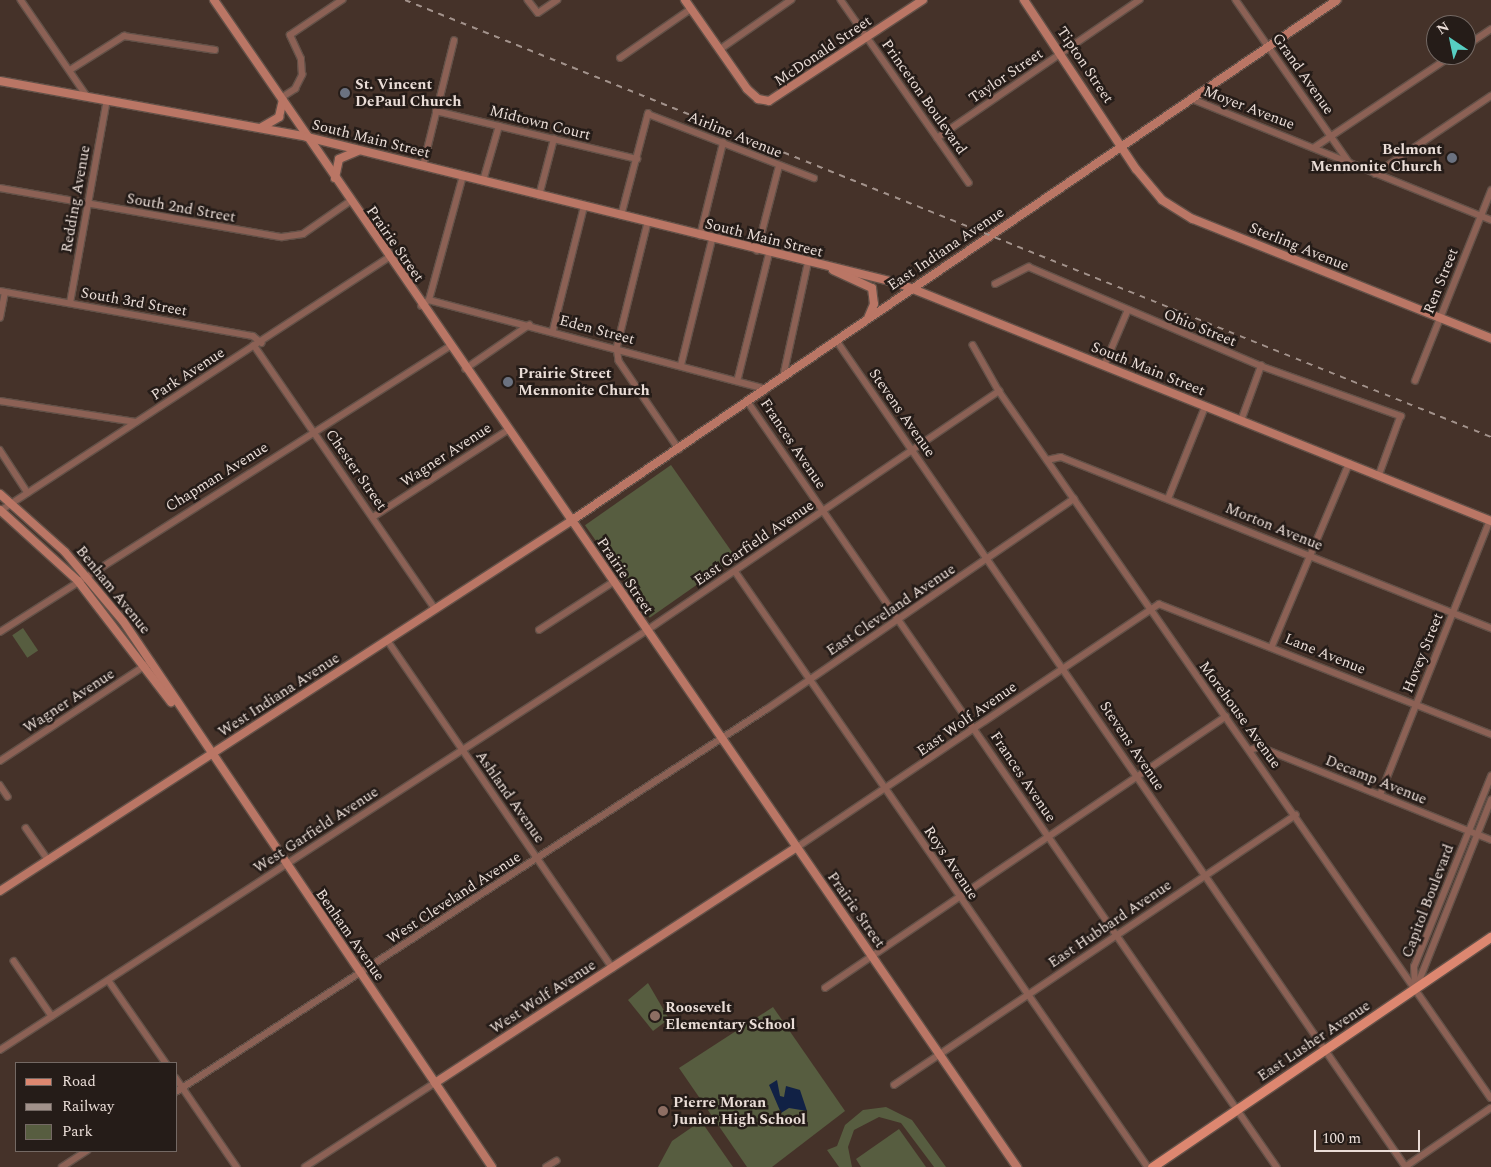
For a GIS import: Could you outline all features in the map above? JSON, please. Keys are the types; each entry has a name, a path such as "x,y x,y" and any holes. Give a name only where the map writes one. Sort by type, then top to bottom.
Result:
{"main road":[{"name":"Prairie Street","path":"214,0 449,347 1017,1167"},
{"path":"685,0 719,50"},
{"name":"McDonald Street","path":"719,50 747,89 762,100 780,97 922,0"},
{"name":"Tipton Street","path":"1024,0 1122,146"},
{"name":"East Indiana Avenue","path":"571,521 1337,0"},
{"name":"South Main Street","path":"0,81 306,137 712,240 913,288 1490,521"},
{"path":"258,128 275,122 282,99"},
{"name":"Sterling Avenue","path":"1122,146 1152,189 1193,219 1491,338"},
{"path":"336,182 334,170 339,158 359,150"},
{"path":"832,268 872,288 874,304 868,318"},
{"name":"Benham Avenue","path":"0,494 12,503 87,575 152,662 186,719 492,1167"},
{"name":"Benham Avenue","path":"0,510 78,581 142,668 186,719"},
{"name":"West Indiana Avenue","path":"0,890 571,521"},
{"name":"West Wolf Avenue","path":"435,1083 796,848"},
{"name":"East Lusher Avenue","path":"1152,1167 1491,937"}],"street":[{"path":"21,0 87,96"},
{"path":"282,99 294,89 302,75 301,59 290,34 342,0"},
{"path":"528,0 538,13 557,0"},
{"path":"719,50 791,0"},
{"name":"Princeton Boulevard","path":"841,0 969,183"},
{"name":"Taylor Street","path":"937,138 1139,0"},
{"name":"Grand Avenue","path":"1236,0 1349,162"},
{"path":"620,58 691,10"},
{"path":"1476,39 1491,29"},
{"path":"70,70 124,36 215,50"},
{"path":"423,166 454,42"},
{"path":"1315,147 1438,65"},
{"path":"1375,174 1491,96"},
{"name":"Moyer Avenue","path":"1192,99 1315,147 1375,174 1491,220"},
{"name":"Redding Avenue","path":"70,303 107,100"},
{"name":"Midtown Court","path":"436,111 637,159"},
{"name":"Airline Avenue","path":"637,159 648,114 814,178"},
{"path":"483,182 499,126"},
{"path":"539,196 554,139"},
{"path":"700,236 723,143"},
{"path":"621,216 637,159"},
{"path":"757,251 779,166"},
{"path":"421,306 429,300 462,176"},
{"name":"South 2nd Street","path":"0,188 282,237 302,234 350,202"},
{"name":"Ren Street","path":"1415,381 1491,191"},
{"path":"553,330 584,207"},
{"path":"648,223 617,348 619,361 679,449"},
{"path":"681,365 712,240"},
{"path":"738,378 769,254"},
{"name":"Park Avenue","path":"0,510 254,345 262,343 388,258"},
{"path":"783,378 808,262"},
{"name":"Ohio Street","path":"995,284 1029,267 1127,312 1261,366 1401,416 1379,476"},
{"path":"0,318 3,291"},
{"name":"South 3rd Street","path":"3,291 253,336 262,343"},
{"name":"Eden Street","path":"429,300 738,378 766,389"},
{"path":"1104,366 1127,312"},
{"path":"465,369 529,325"},
{"name":"Stevens Avenue","path":"837,340 1327,1048 1406,1167"},
{"name":"Chester Street","path":"254,345 436,610"},
{"name":"Morehouse Avenue","path":"973,345 999,391 1296,815 1491,1098"},
{"name":"Chapman Avenue","path":"0,632 87,575 449,347"},
{"path":"1241,421 1261,366"},
{"name":"East Garfield Avenue","path":"646,631 999,391"},
{"path":"0,401 135,422"},
{"name":"Frances Avenue","path":"748,402 976,729 1277,1167"},
{"path":"1168,499 1205,407"},
{"name":"Wagner Avenue","path":"373,517 508,430"},
{"path":"0,450 28,493"},
{"name":"Morton Avenue","path":"1047,460 1060,457 1491,628"},
{"path":"1272,646 1348,464"},
{"name":"East Cleveland Avenue","path":"721,740 1074,499"},
{"name":"Hovey Street","path":"1380,795 1490,521"},
{"name":"Roys Avenue","path":"735,571 1148,1167"},
{"path":"539,630 612,583"},
{"name":"Lane Avenue","path":"1150,609 1163,604 1491,734"},
{"name":"East Wolf Avenue","path":"796,848 976,729 1150,609"},
{"name":"West Garfield Avenue","path":"0,1050 646,631"},
{"name":"Ashland Avenue","path":"388,641 613,968"},
{"name":"Wagner Avenue","path":"0,761 152,662"},
{"path":"825,988 1226,717"},
{"name":"West Cleveland Avenue","path":"178,1091 721,740"},
{"name":"Decamp Avenue","path":"1250,750 1260,747 1491,840"},
{"name":"Capitol Boulevard","path":"1416,988 1414,967 1491,776"},
{"path":"0,785 8,797"},
{"name":"Capitol Boulevard","path":"1416,988 1491,800"},
{"name":"East Hubbard Avenue","path":"894,1085 1205,874 1296,815"},
{"path":"26,828 48,859"},
{"path":"14,961 52,1016"},
{"path":"109,981 165,1062"},
{"path":"178,1081 238,1167"},
{"name":"West Wolf Avenue","path":"305,1167 435,1083"},
{"path":"1406,1167 1491,1108"},
{"path":"62,1167 85,1152"},
{"path":"546,1167 556,1161"}],"green space":[{"path":"671,465 736,558 650,618 585,525"},
{"path":"23,628 38,650 27,658 12,635"},
{"path":"648,983 669,1019 653,1031 628,1000"},
{"path":"773,1007 845,1111 772,1167 747,1167 679,1068"},
{"path":"886,1107 912,1120 946,1167 934,1167 901,1123 879,1117 854,1130 848,1147 852,1167 839,1167 827,1150 837,1146 845,1125 863,1110"},
{"path":"701,1121 733,1167 658,1167 672,1141"},
{"path":"899,1129 926,1167 861,1167 856,1159"}],"water":[{"path":"777,1080 780,1096 784,1097 786,1086 800,1090 807,1111 789,1108 781,1113 769,1085"}],"railway":[{"path":"405,0 1491,437"}],"place":[{"name":"St. Vincent DePaul Church","path":"345,93"},
{"name":"Belmont Mennonite Church","path":"1452,158"},
{"name":"Prairie Street Mennonite Church","path":"508,382"},
{"name":"Roosevelt Elementary School","path":"655,1016"},
{"name":"Pierre Moran Junior High School","path":"663,1111"}]}
